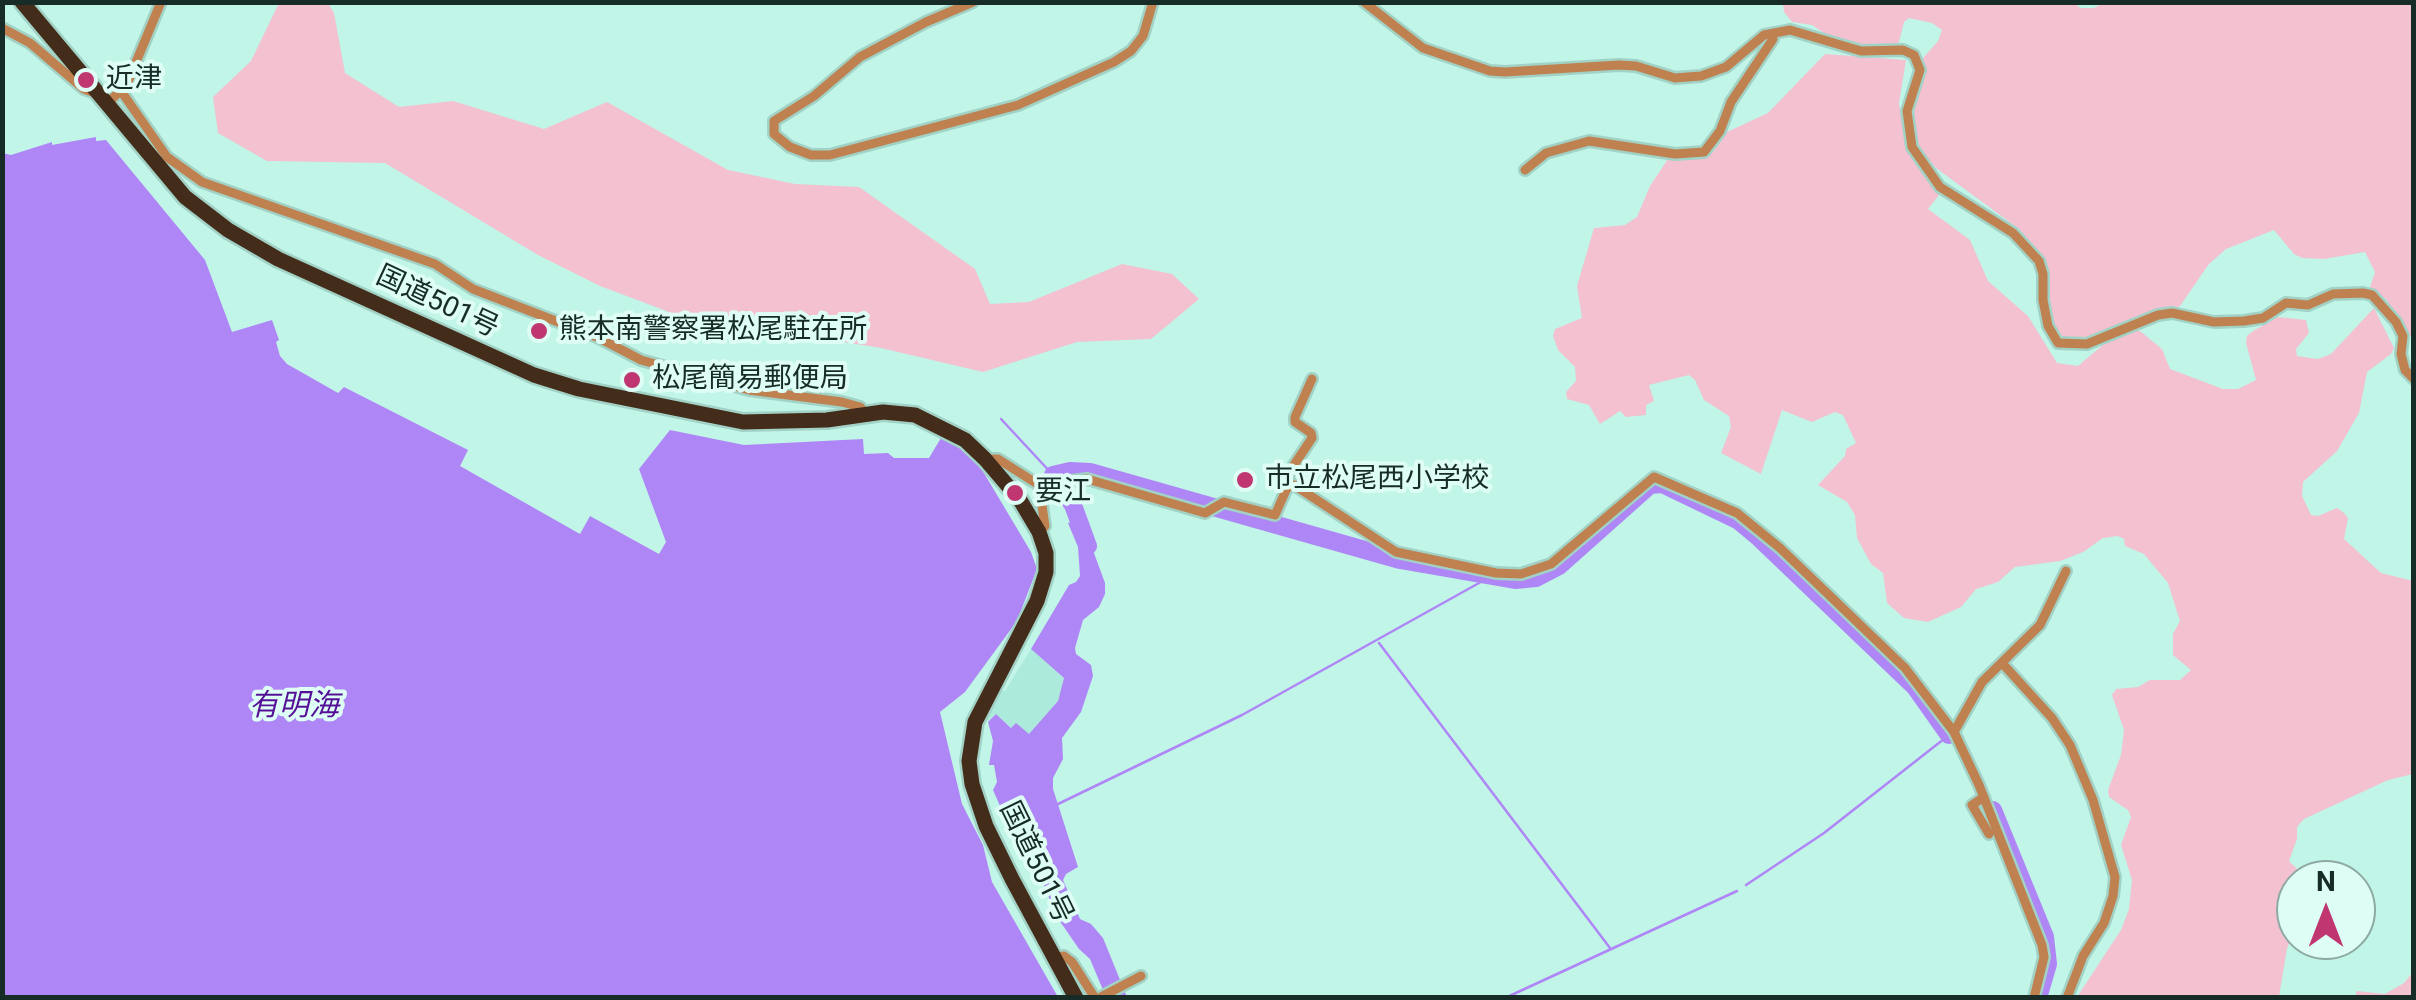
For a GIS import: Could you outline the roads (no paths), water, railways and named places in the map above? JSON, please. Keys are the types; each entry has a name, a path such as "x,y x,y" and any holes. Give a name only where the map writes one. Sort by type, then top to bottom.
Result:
{"highway":[{"name":"国道501号","path":"22,2 185,197 228,230 278,259 534,375 578,389 743,422 900,413 930,420 965,440 1020,500 1040,532 1046,553 1043,586 981,706 970,740 972,784 986,826 1076,998"}],"street":[{"path":"2,28 30,43 84,89 102,99 127,84 161,2"},
{"path":"974,2 860,57 814,96 774,121 774,134 790,148 811,155 830,155 1018,105 1131,51 1143,36 1153,2"},
{"path":"1364,2 1423,48 1506,72 1619,65 1675,78 1701,76 1726,68 1764,35 1798,30 1861,51 1903,50 1914,55 1920,70 1906,110 1912,148 1940,187 2013,233 2039,261 2048,326 2058,343 2087,344 2158,315 2172,313 2214,322 2244,321 2262,318 2286,303 2308,305 2334,294 2363,293 2372,296 2396,322 2403,336 2401,354 2405,370 2414,379"},
{"path":"1525,170 1546,154 1589,141 1675,154 1704,152 1720,132 1731,102 1773,38 1771,35"},
{"path":"121,91 169,160 202,182 435,264 473,289 597,336 641,360 749,390 842,402 860,407 865,414"},
{"path":"985,459 998,459 1043,484 1078,478 1205,512 1224,502 1275,515 1289,485 1288,474 1312,438 1295,422 1295,417 1312,379"},
{"path":"1289,485 1396,552 1478,570 1521,574 1551,564 1654,477 1737,513 1905,668 1954,732 2042,945 2044,957 2034,998"},
{"path":"1040,532 1044,526 1043,484"},
{"path":"1954,732 1982,682 2040,625 2066,572"},
{"path":"2002,662 2052,718 2070,745 2093,800 2115,877 2104,922 2083,956 2067,998"},
{"path":"1984,797 1972,805 1989,834"},
{"path":"1054,957 1064,956 1072,962 1098,997 1142,976"}],"water":[{"name":"有明海","path":"96,137 96,141 106,140 205,260 232,332 272,320 280,356 287,364 338,393 344,387 468,450 460,466 580,534 590,516 659,554 666,542 639,469 670,430 744,445 863,439 864,454 888,453 894,458 929,458 941,438 950,440 978,463 1031,552 1037,569 1017,621 965,692 940,712 962,804 983,845 992,882 1058,997 3,997 2,153 11,155 52,142"},
{"path":"1068,523 1078,528 1084,526 1105,583 1105,594 1099,607 1083,620 1075,648 1076,654 1091,665 1093,676 1081,712 1062,738 1063,759 1053,778 1078,867 1063,880 1080,919 1091,924 1103,938 1127,997 1106,997 1090,959 1057,917 1042,881 1026,865 993,790 997,782 994,765 989,765 993,741 988,722 996,714 1011,728 1016,723 1029,734 1058,701 1064,678 1031,649 1069,585 1080,576 1078,547"}],"waterway":[{"path":"1001,419 1053,475"},
{"path":"1088,546 1073,505 1053,475 1090,472 1400,560 1515,580 1536,578 1559,566 1650,485 1662,484 1739,521 1757,536 1915,687 1949,735"},
{"path":"1056,805 1242,715 1488,578"},
{"path":"1379,643 1610,948"},
{"path":"1746,885 1824,833 1949,735"},
{"path":"1993,810 2045,937 2048,964 2038,998"},
{"path":"1505,998 1737,891"}],"place":[{"name":"近津","path":"86,80"},
{"name":"熊本南警察署松尾駐在所","path":"539,331"},
{"name":"松尾簡易郵便局","path":"632,380"},
{"name":"市立松尾西小学校","path":"1245,480"},
{"name":"要江","path":"1015,493"}]}
